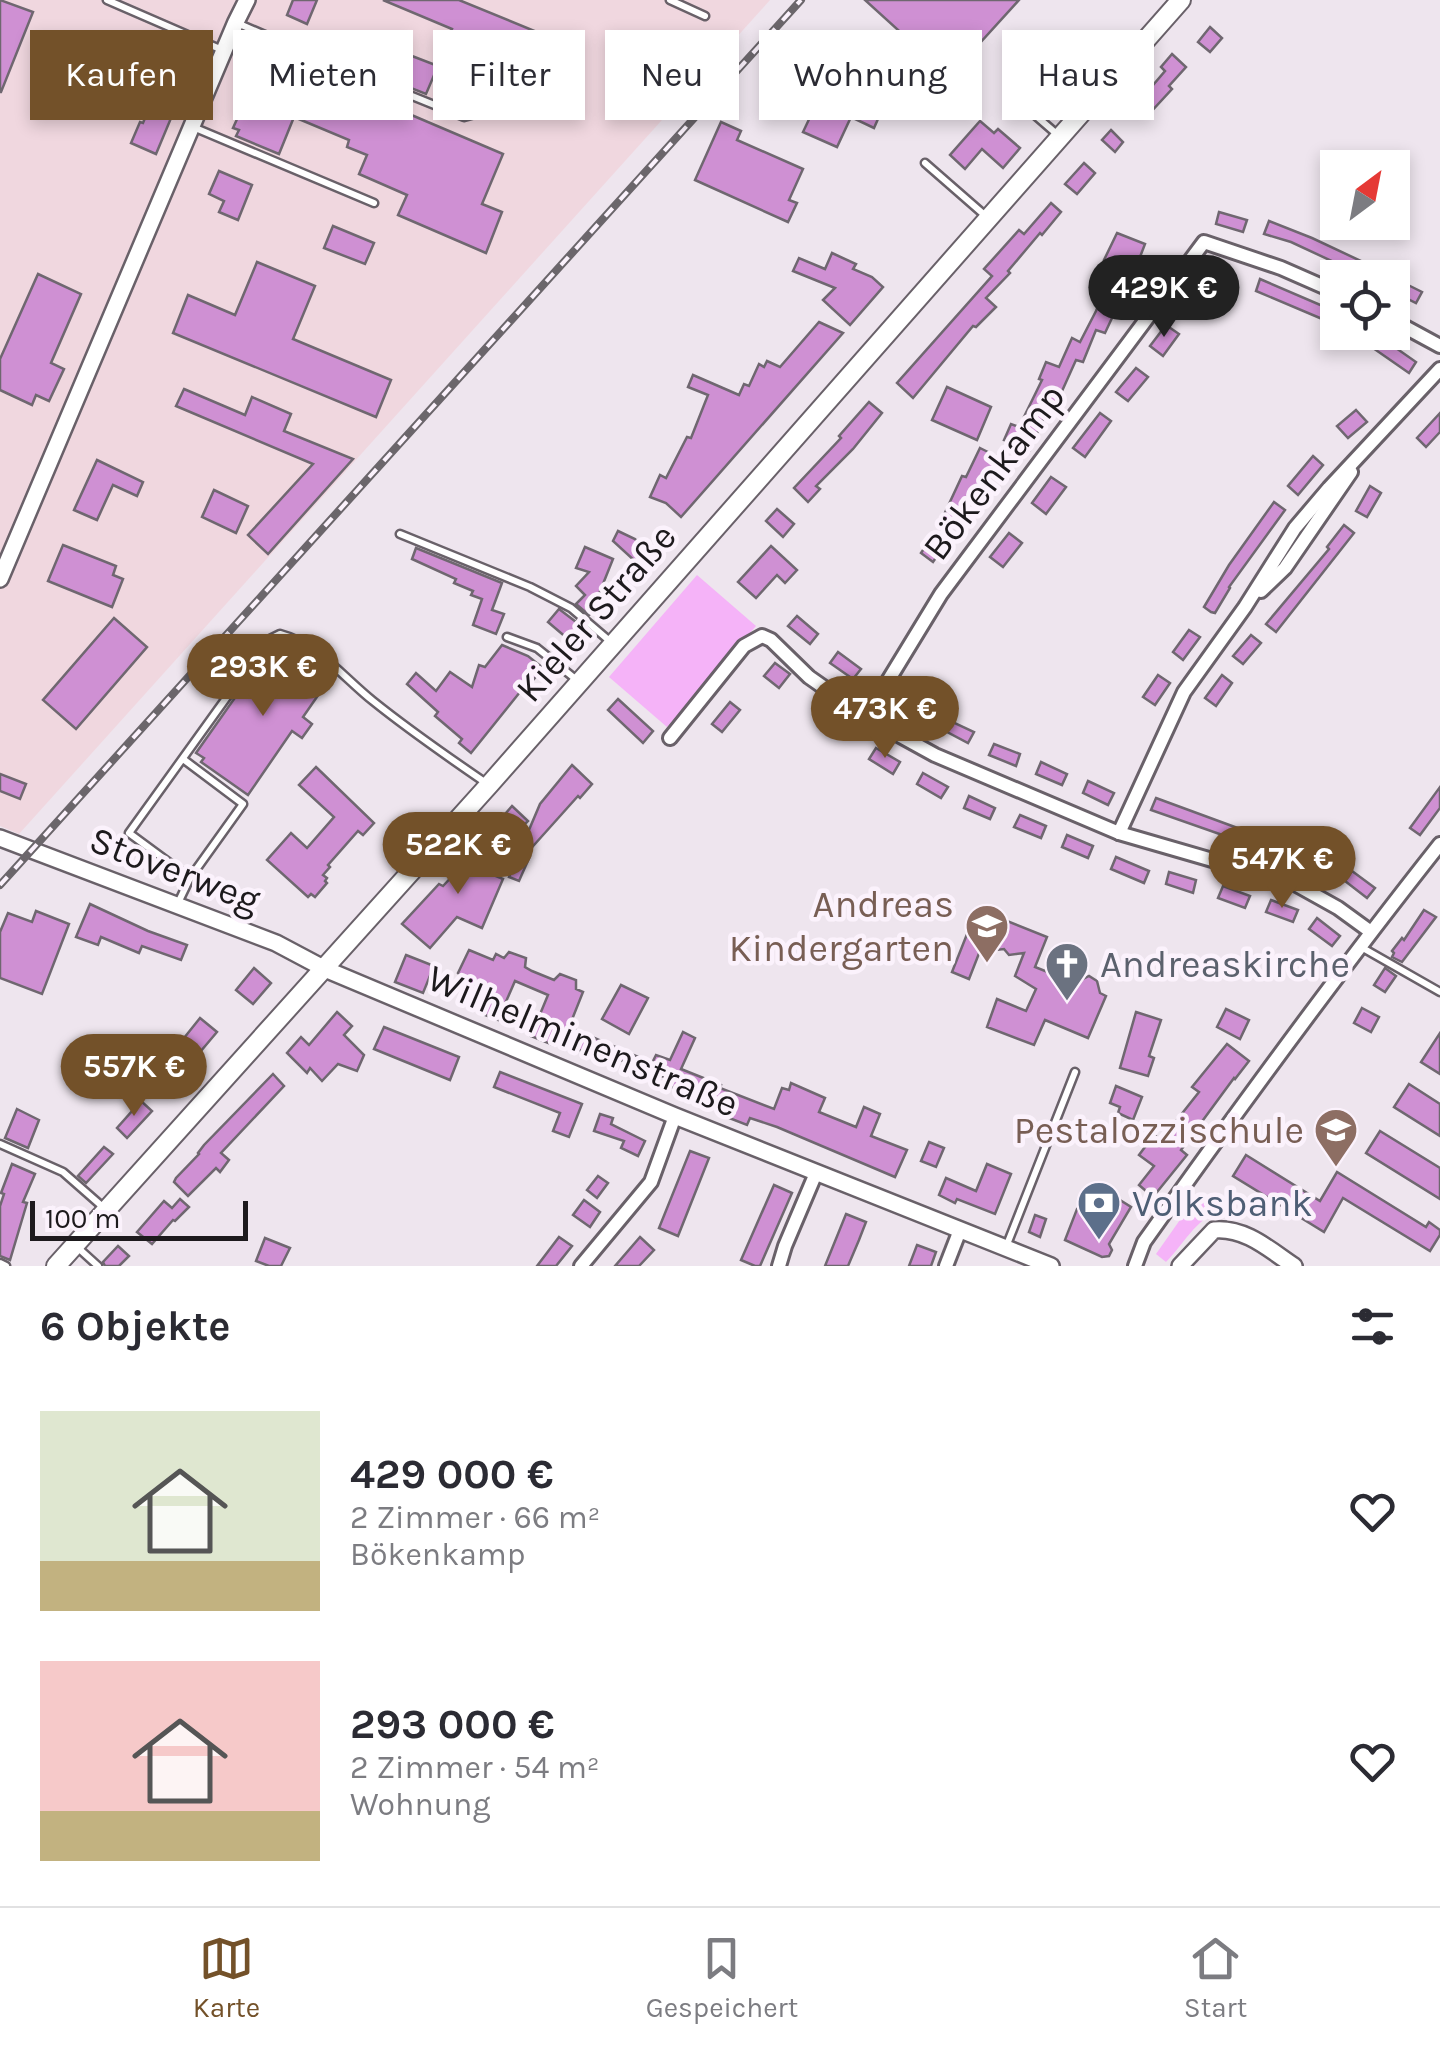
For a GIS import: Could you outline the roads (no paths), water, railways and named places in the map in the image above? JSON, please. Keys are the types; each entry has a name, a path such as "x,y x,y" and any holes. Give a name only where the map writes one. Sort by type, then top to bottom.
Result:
{"main road":[{"name":"Kieler Straße","path":"56,1266 489,786 1180,0"}],"street":[{"path":"0,580 247,0"},
{"name":"Bökenkamp","path":"866,717 941,594 1204,242 1320,286"},
{"path":"1410,330 1440,346"},
{"path":"1119,834 1184,692 1295,528 1440,369"},
{"path":"670,738 744,646 762,636 809,677 866,717 935,755 1119,834 1296,884 1371,932"},
{"name":"Stoverweg","path":"0,838 276,942 325,969"},
{"path":"1135,1266 1144,1242 1237,1110 1440,844"},
{"name":"Wilhelminenstraße","path":"325,969 675,1116 1051,1266"},
{"path":"581,1266 652,1182 675,1116"},
{"path":"780,1266 816,1173"},
{"path":"1178,1264 1214,1230 1228,1228 1294,1266"},
{"path":"946,1266 960,1230"}],"lane":[{"path":"107,0 233,37"},
{"path":"670,0 705,16"},
{"path":"1041,120 1060,137"},
{"path":"192,126 374,203"},
{"path":"926,162 989,219"},
{"path":"400,534 571,608 613,644"},
{"path":"190,878 129,834 268,640 280,634 294,638 333,665 371,700 489,786"},
{"path":"507,638 537,648 579,682"},
{"path":"177,904 190,878 243,804 183,759"},
{"path":"1360,946 1440,992"},
{"path":"1006,1248 1075,1072"},
{"path":"0,1144 63,1172 106,1210"},
{"path":"75,1246 98,1266"}],"railway":[{"path":"0,885 801,0"}],"place":[{"name":"Andreas Kindergarten","path":"987,964"},
{"name":"Andreaskirche","path":"1067,1002"},
{"name":"Pestalozzischule","path":"1336,1168"},
{"name":"Volksbank","path":"1099,1241"}]}
